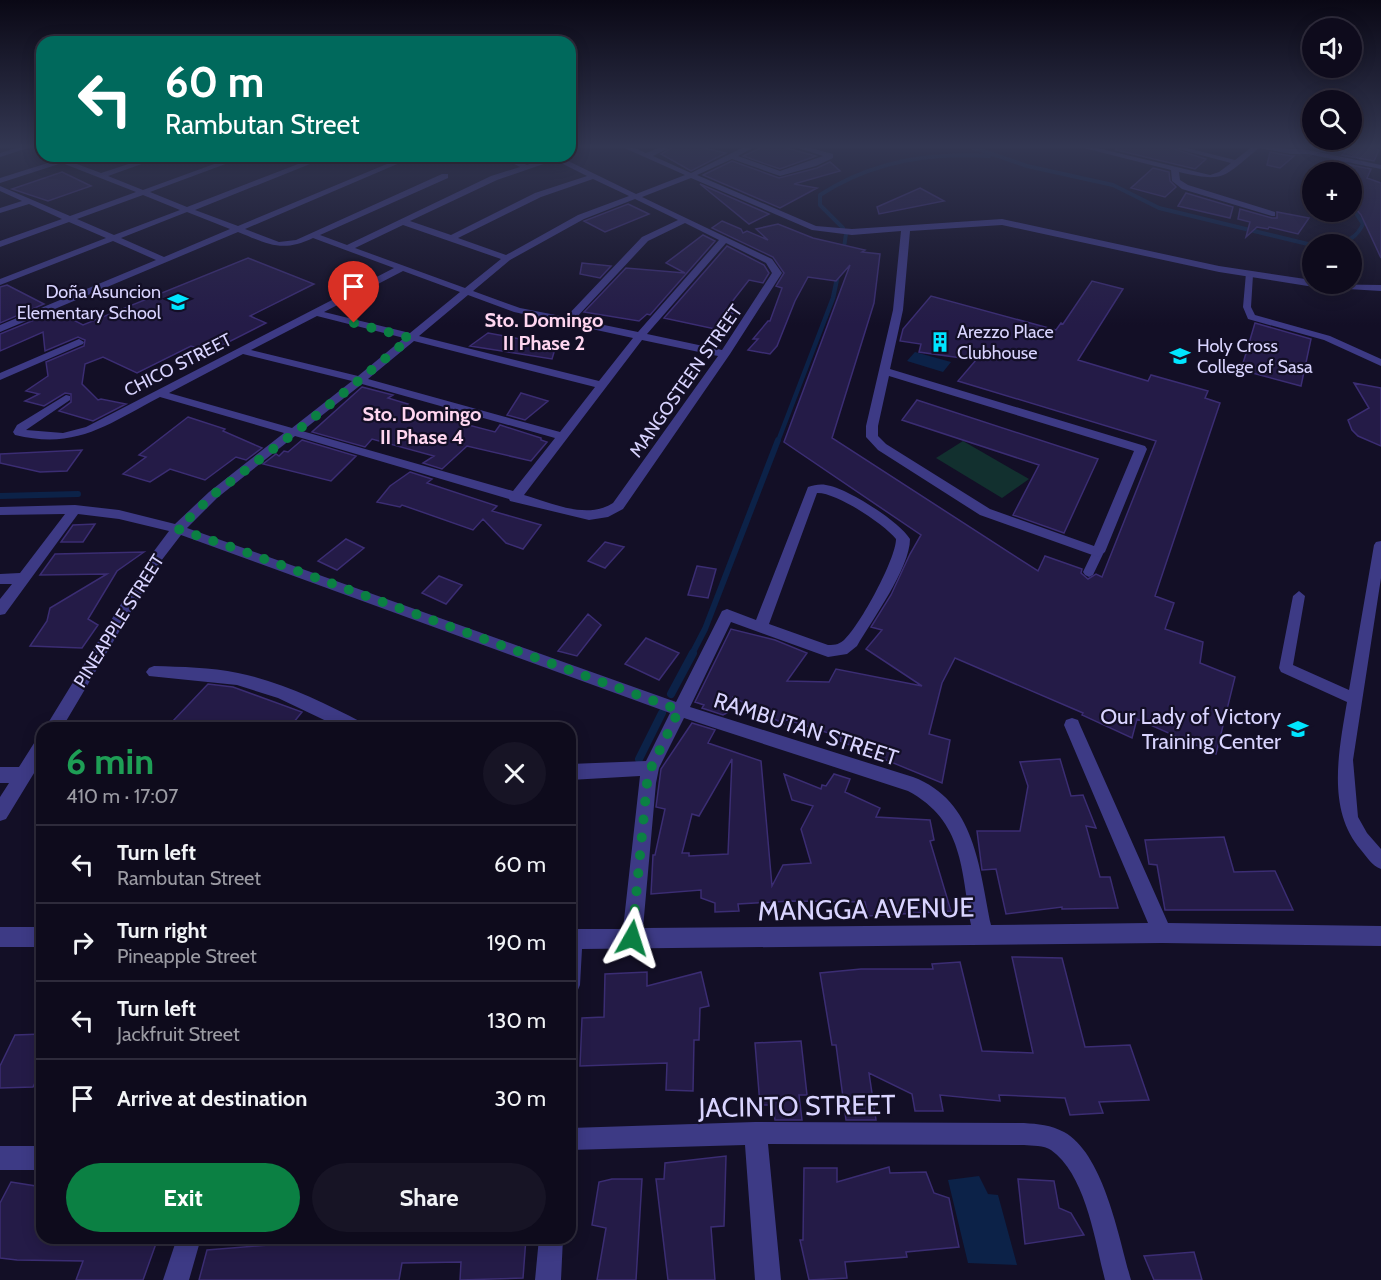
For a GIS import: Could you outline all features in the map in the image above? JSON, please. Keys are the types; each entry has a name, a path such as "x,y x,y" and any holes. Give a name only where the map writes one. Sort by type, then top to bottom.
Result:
{"street":[{"path":"0,211 15,206"},
{"path":"40,206 163,260"},
{"path":"0,244 106,206"},
{"path":"177,206 278,245 298,242 378,206"},
{"path":"0,282 198,206"},
{"path":"0,329 293,206"},
{"path":"346,249 437,206"},
{"path":"452,238 517,206"},
{"name":"PINEAPPLE STREET","path":"57,722 133,593 178,529 213,495 360,380 507,258 576,219 609,206"},
{"path":"162,394 515,498 601,384 725,239 654,206"},
{"path":"759,206 815,228 852,232 990,222 1008,223 1249,275 1302,282"},
{"path":"1245,206 1272,214"},
{"path":"568,321 645,239 685,220"},
{"path":"404,222 507,258"},
{"path":"885,371 1142,449 1098,552 985,512 876,443 872,437 872,426 898,310 906,228"},
{"path":"312,235 517,310 725,354"},
{"name":"MANGOSTEEN STREET","path":"515,498 592,516 606,514 618,506 776,278 776,269 769,261 725,239"},
{"name":"CHICO STREET","path":"66,398 21,427 19,432 54,438 67,437 90,429 162,394 400,269"},
{"path":"1362,287 1381,288"},
{"path":"317,313 601,384"},
{"path":"0,377 79,342"},
{"path":"242,351 360,380 561,436"},
{"path":"632,938 647,783 651,768 727,615 828,651 842,650 852,642 896,567 905,546 903,538 885,522 834,491 824,488 812,490 761,627"},
{"path":"0,610 75,509"},
{"name":"RAMBUTAN STREET","path":"0,511 75,509 131,517 178,529 679,710 913,785 935,797 958,824 964,839 983,934"},
{"path":"0,579 24,578"},
{"path":"154,672 190,673 238,680 277,692 344,722"},
{"path":"1072,725 1162,933"},
{"path":"0,813 36,756"},
{"path":"576,772 651,768"},
{"path":"0,775 24,775"},
{"name":"MANGGA AVENUE","path":"576,939 1162,933 1381,936"},
{"path":"0,937 36,936"},
{"path":"755,1133 768,1280"},
{"name":"JACINTO STREET","path":"576,1140 755,1133 1024,1134 1048,1137 1059,1141 1080,1162 1088,1178 1118,1280"},
{"path":"0,1158 36,1158"},
{"path":"176,1280 187,1244"},
{"path":"548,1280 551,1244"}],"lane":[{"path":"1249,275 1247,307 1251,317 1327,338 1381,363"},
{"path":"1380,545 1345,760 1350,818 1361,838 1381,861"},
{"path":"1089,572 1098,552"},
{"path":"1299,596 1286,668 1356,700"}],"green space":[{"path":"963,441 1029,479 1002,498 936,458"}],"water":[{"path":"915,352 951,362 943,372 907,361"},
{"path":"979,1176 988,1194 998,1195 1017,1265 968,1263 948,1180"}],"building":[{"path":"624,206 632,206 649,214 605,232 584,221"},
{"path":"727,206 750,206 769,214 749,224"},
{"path":"880,206 920,206 879,214 877,207"},
{"path":"1178,206 1229,206 1233,207 1230,218"},
{"path":"1362,206 1381,206 1381,258 1362,217"},
{"path":"1240,209 1272,218 1277,218 1277,212 1302,217 1302,222 1306,222 1298,234 1269,227 1268,229 1257,227 1246,237 1250,222 1238,219"},
{"path":"722,221 741,229 743,233 747,231 768,240 756,229 778,224 813,238 865,250 862,252 880,254 874,303 832,438 1038,571 1045,556 1082,569 1081,573 1088,579 1096,574 1102,577 1156,441 958,381 976,360 919,352 921,344 900,341 903,329 931,296 1056,330 1061,323 1063,324 1092,281 1123,289 1078,360 1148,381 1151,375 1208,391 1205,398 1220,403 1155,596 1174,603 1165,629 1203,642 1200,663 1235,677 1216,754 1137,719 1132,738 1082,715 1083,713 955,658 942,683 929,734 950,740 942,783 840,741 841,737 785,719 784,724 733,697 727,713 723,715 702,708 704,705 695,702 731,629 775,640 807,653 787,681 829,682 836,669 922,686 866,649 882,630 871,627 891,595 921,535 784,442 850,265 836,281 808,277 795,301 777,346 770,354 748,350 758,339 753,339 770,321 782,288 776,286 784,273 773,257 712,228"},
{"path":"703,235 715,241 650,315 647,314 639,321 584,312 626,268 685,273 666,263"},
{"path":"727,246 764,265 769,273 763,283 749,280 724,312 733,313 715,329 664,318"},
{"name":"Doña Asuncion Elementary School","path":"248,258 314,284 250,316 266,323 209,352 191,346 137,373 103,357 85,364 82,384 98,400 126,404 93,421 59,411 71,402 71,394 65,393 44,406 25,401 39,394 26,391 48,376 46,362 84,346 85,340 78,337 45,351 43,332 0,351 0,334 56,311 83,325"},
{"path":"582,263 611,266 600,278 580,274"},
{"path":"7,285 44,304 0,323 0,287"},
{"path":"1255,323 1311,339 1301,386 1241,370"},
{"path":"488,333 542,343 555,349 552,359 470,346"},
{"path":"1354,383 1381,388 1381,446 1358,436 1352,430 1348,420 1369,408"},
{"path":"362,387 393,395 388,398 408,404 403,408 495,432 500,425 547,442 531,461 467,446 442,469 423,463 434,456 372,439 365,447 312,432"},
{"path":"521,393 548,401 525,420 507,415"},
{"path":"917,400 1098,459 1064,533 1013,515 1039,465 902,420"},
{"path":"188,417 225,429 223,431 262,448 246,460 236,457 205,480 170,469 150,482 123,474 146,457 139,455"},
{"path":"302,440 356,456 331,481 263,464 276,454 279,456 284,451 288,452"},
{"path":"82,450 67,471 40,472 0,463 0,454"},
{"path":"410,472 432,479 427,483 497,506 492,511 541,525 523,549 506,543 483,519 473,530 402,505 400,507 377,502 390,486"},
{"path":"95,524 83,542 61,542 73,525"},
{"path":"346,539 364,548 337,570 318,561"},
{"path":"605,542 624,547 605,568 588,561"},
{"path":"144,552 117,571 88,619 98,625 82,648 30,646 47,621 50,608 107,574 40,575 55,554"},
{"path":"697,566 716,569 708,598 688,595"},
{"path":"439,576 462,585 446,604 422,593"},
{"path":"588,614 601,625 577,656 558,651"},
{"path":"646,638 679,653 659,680 625,664"},
{"path":"208,684 233,687 302,712 294,722 172,722"},
{"path":"692,723 715,730 708,743 761,761 772,886 783,865 811,863 801,829 813,806 792,800 784,774 821,789 822,785 826,786 834,774 850,779 845,792 880,808 876,817 930,820 934,840 930,841 951,911 868,916 865,902 791,901 738,904 739,911 715,912 715,903 701,898 701,890 651,894 653,855 655,855 665,809 656,807 661,769","holes":["732,759 728,854 689,856 689,853 682,853 692,814 699,816"]},
{"path":"1060,759 1071,796 1083,795 1096,828 1086,826 1100,877 1110,877 1118,908 1062,909 1062,907 1006,914 996,869 982,870 977,831 1020,831 1028,786 1020,762"},
{"path":"1224,837 1234,872 1275,871 1293,910 1165,910 1157,865 1149,864 1145,840"},
{"path":"1012,957 1062,958 1085,1047 1130,1045 1149,1100 1099,1102 1103,1113 1070,1115 1065,1098 999,1095 1000,1101 940,1095 943,1111 915,1111 912,1094 869,1073 876,1120 846,1120 836,1045 832,1045 820,973 861,969 933,969 932,964 960,962 982,1051 1033,1053"},
{"path":"647,972 647,986 701,972 709,1006 700,1008 699,1040 694,1040 693,1091 666,1090 667,1063 580,1066 582,1018 604,1017 605,974"},
{"path":"36,1034 36,1081 33,1087 0,1088 0,1066 15,1035"},
{"path":"801,1041 807,1095 799,1095 802,1120 775,1120 773,1105 760,1105 755,1043"},
{"path":"726,1156 724,1226 711,1227 715,1280 668,1280 656,1179 664,1179 665,1163"},
{"path":"889,1167 890,1173 926,1172 934,1193 949,1198 959,1247 906,1252 907,1257 845,1262 847,1278 809,1280 800,1240 803,1240 804,1168 837,1168 837,1182"},
{"path":"612,1179 642,1179 636,1280 597,1280 606,1228 592,1225 599,1182"},
{"path":"1018,1179 1054,1181 1059,1208 1071,1213 1084,1235 1025,1244"},
{"path":"11,1182 36,1186 36,1244 156,1244 143,1280 76,1280 83,1261 0,1258 0,1203"},
{"path":"281,1244 526,1244 523,1278 460,1280 461,1262 402,1263 399,1280 199,1280 207,1250"},
{"path":"1194,1252 1202,1280 1154,1280 1144,1256"}],"waterway":[{"path":"821,206 843,228"},
{"path":"1154,206 1302,243"},
{"path":"1356,234 1363,224 1362,222"},
{"path":"843,254 846,234"},
{"path":"838,276 839,271"},
{"path":"778,441 833,298 838,274"},
{"path":"692,654 705,629 778,440"},
{"path":"0,496 78,494"},
{"path":"671,694 693,653"},
{"path":"639,759 662,713"}],"place":[{"name":"Doña Asuncion Elementary School","path":"178,302"},
{"name":"Arezzo Place Clubhouse","path":"940,342"},
{"name":"Holy Cross College of Sasa","path":"1180,356"},
{"name":"Our Lady of Victory Training Center","path":"1298,729"}],"district":[{"name":"Sto. Domingo II Phase 2","path":"544,332"},
{"name":"Sto. Domingo II Phase 4","path":"422,426"}],"route":[{"path":"354,323 410,338 311,420 213,495 178,529 679,710 651,768 647,783 632,938"}]}
